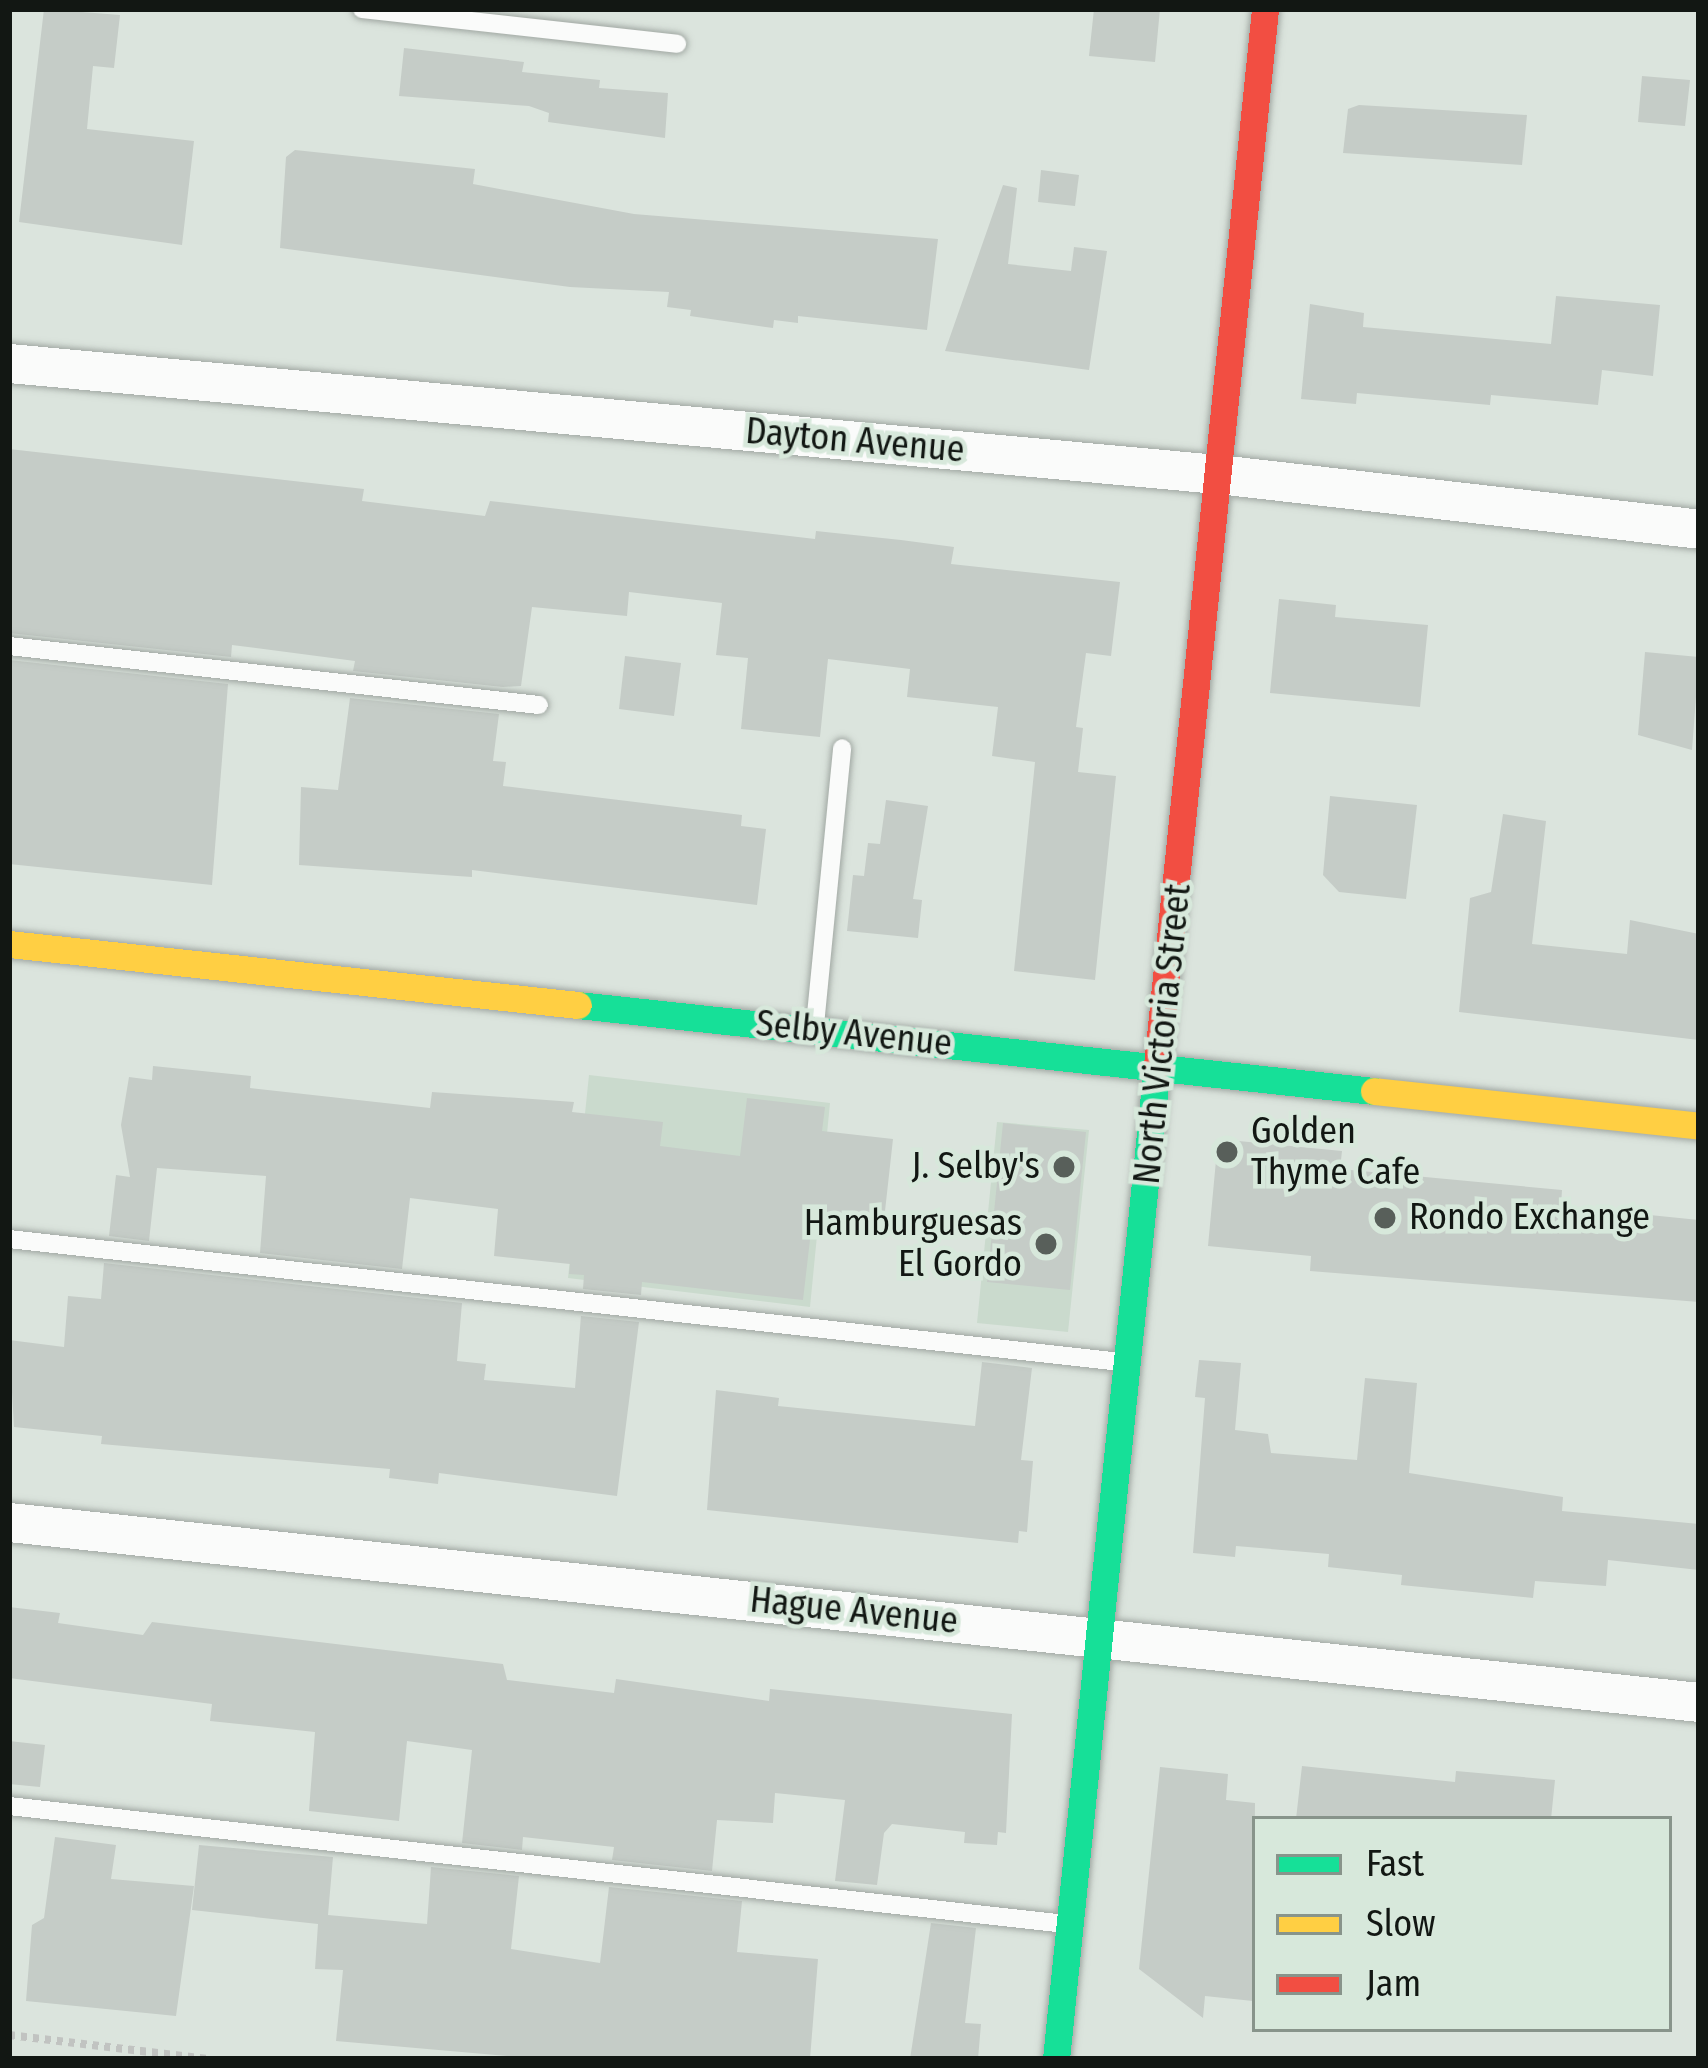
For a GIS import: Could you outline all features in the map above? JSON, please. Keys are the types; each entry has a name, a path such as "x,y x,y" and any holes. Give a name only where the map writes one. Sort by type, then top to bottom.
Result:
{"street":[{"name":"North Victoria Street","path":"1056,2059 1162,1068 1265,9"},
{"name":"Dayton Avenue","path":"9,363 1218,474 1699,529"},
{"name":"Selby Avenue","path":"9,944 1699,1126"},
{"name":"Hague Avenue","path":"9,1522 1699,1702"}],"lane":[{"path":"362,9 677,44"},
{"path":"9,646 538,705"},
{"path":"814,1030 842,748"},
{"path":"9,1239 1127,1363"},
{"path":"9,1806 1070,1925"}],"path":[{"path":"9,2035 208,2059"}],"shaded area":[{"path":"589,1075 830,1103 810,1307 568,1278"},
{"path":"997,1122 1089,1130 1068,1332 977,1323"}],"building":[{"path":"44,9 120,15 114,68 93,66 87,129 194,141 182,245 19,222"},
{"path":"1094,9 1160,9 1155,62 1089,56"},
{"path":"404,48 524,62 522,72 600,80 599,88 668,93 665,138 548,122 549,113 529,106 399,96"},
{"path":"1642,76 1690,80 1685,126 1638,122"},
{"path":"1359,105 1527,115 1522,165 1343,153 1348,109"},
{"path":"295,150 475,169 473,184 634,214 938,239 927,330 798,316 798,323 774,320 773,328 690,316 691,310 667,307 669,292 570,287 280,248 286,157"},
{"path":"1041,170 1079,175 1075,206 1038,202"},
{"path":"1003,185 1017,188 1008,264 1071,271 1074,247 1107,251 1089,370 945,351"},
{"path":"1556,296 1660,305 1653,376 1602,370 1598,405 1491,395 1490,405 1357,393 1356,404 1301,399 1310,304 1364,313 1363,327 1551,344"},
{"path":"9,449 364,489 362,501 485,516 490,501 815,539 816,531 901,540 954,547 951,564 1120,582 1111,656 1086,653 1076,727 1083,728 1078,772 1116,776 1095,980 1014,971 1035,762 992,756 998,707 907,697 910,669 828,659 820,737 741,729 748,658 716,655 722,603 629,592 627,616 532,607 521,686 353,671 355,661 232,645 231,657 9,633"},
{"path":"1279,599 1336,605 1335,617 1428,625 1420,707 1270,693"},
{"path":"1645,652 1699,657 1692,750 1638,735"},
{"path":"625,656 681,663 674,716 619,709"},
{"path":"9,660 228,684 212,885 9,864"},
{"path":"350,698 499,714 493,761 506,762 503,786 742,815 741,826 766,829 757,905 472,870 472,877 299,865 301,787 338,790"},
{"path":"1330,796 1417,805 1406,899 1339,892 1323,875"},
{"path":"886,800 928,806 913,899 922,900 918,938 847,931 853,875 864,876 868,843 880,844"},
{"path":"1503,814 1546,821 1532,944 1627,954 1630,920 1699,934 1699,1040 1459,1012 1470,898 1491,892"},
{"path":"153,1066 251,1076 250,1088 430,1108 432,1092 574,1102 572,1112 663,1122 660,1146 740,1156 747,1098 825,1107 822,1131 893,1139 882,1238 811,1231 803,1300 642,1282 641,1295 583,1289 584,1275 569,1274 570,1264 494,1256 498,1209 410,1198 402,1269 260,1253 266,1176 157,1168 149,1241 109,1236 116,1175 130,1177 121,1125 129,1077 152,1080"},
{"path":"1003,1123 1086,1132 1070,1290 987,1282"},
{"name":"Rondo Exchange","path":"1218,1139 1342,1151 1340,1169 1562,1190 1561,1206 1699,1220 1699,1302 1310,1271 1311,1256 1208,1246"},
{"path":"104,1263 462,1303 457,1361 486,1364 484,1380 575,1388 581,1316 639,1322 617,1496 439,1473 438,1484 389,1478 390,1469 101,1444 102,1436 14,1427 9,1340 64,1347 68,1296 101,1299"},
{"path":"1199,1360 1241,1363 1235,1430 1268,1434 1271,1453 1357,1460 1365,1378 1417,1383 1409,1473 1563,1497 1562,1511 1699,1524 1699,1570 1608,1560 1606,1586 1535,1581 1533,1598 1401,1585 1402,1575 1328,1567 1329,1554 1236,1546 1235,1557 1193,1553 1205,1398 1195,1397"},
{"path":"982,1362 1032,1368 1021,1460 1033,1461 1027,1532 1019,1531 1018,1543 707,1510 716,1390 779,1398 778,1406 975,1426"},
{"path":"9,1607 60,1613 58,1623 143,1635 152,1622 503,1664 507,1680 614,1693 616,1679 769,1701 770,1689 1012,1714 1006,1833 998,1832 997,1845 964,1843 965,1832 892,1824 884,1833 877,1885 835,1881 845,1800 775,1793 773,1823 717,1820 712,1871 612,1860 614,1847 523,1837 522,1850 462,1843 472,1750 407,1741 399,1821 309,1811 315,1732 210,1721 212,1704 9,1678"},
{"path":"9,1741 45,1745 40,1787 9,1784"},
{"path":"1302,1766 1455,1782 1456,1771 1555,1780 1551,1816 1296,1816"},
{"path":"1160,1767 1228,1774 1226,1800 1255,1803 1252,2001 1205,1996 1203,2018 1139,1969"},
{"path":"55,1837 116,1845 111,1879 194,1886 176,2016 26,2001 32,1925 44,1918"},
{"path":"199,1845 333,1857 328,1915 427,1924 431,1867 519,1876 511,1949 600,1963 609,1887 742,1901 737,1952 818,1959 810,2059 540,2059 336,2041 343,1970 315,1969 318,1924 192,1910"},
{"path":"931,1923 976,1928 965,2023 981,2024 978,2059 910,2059"}],"traffic: fast":[{"path":"578,1005 1374,1091"},
{"path":"1056,2059 1157,1065"}],"traffic: slow":[{"path":"9,944 578,1005"},
{"path":"1374,1091 1699,1126"}],"traffic: jam":[{"path":"1157,1065 1265,9"}],"place":[{"name":"Golden Thyme Cafe","path":"1227,1152"},
{"name":"J. Selby's","path":"1064,1167"},
{"name":"Rondo Exchange","path":"1385,1218"},
{"name":"Hamburguesas El Gordo","path":"1046,1244"}]}
